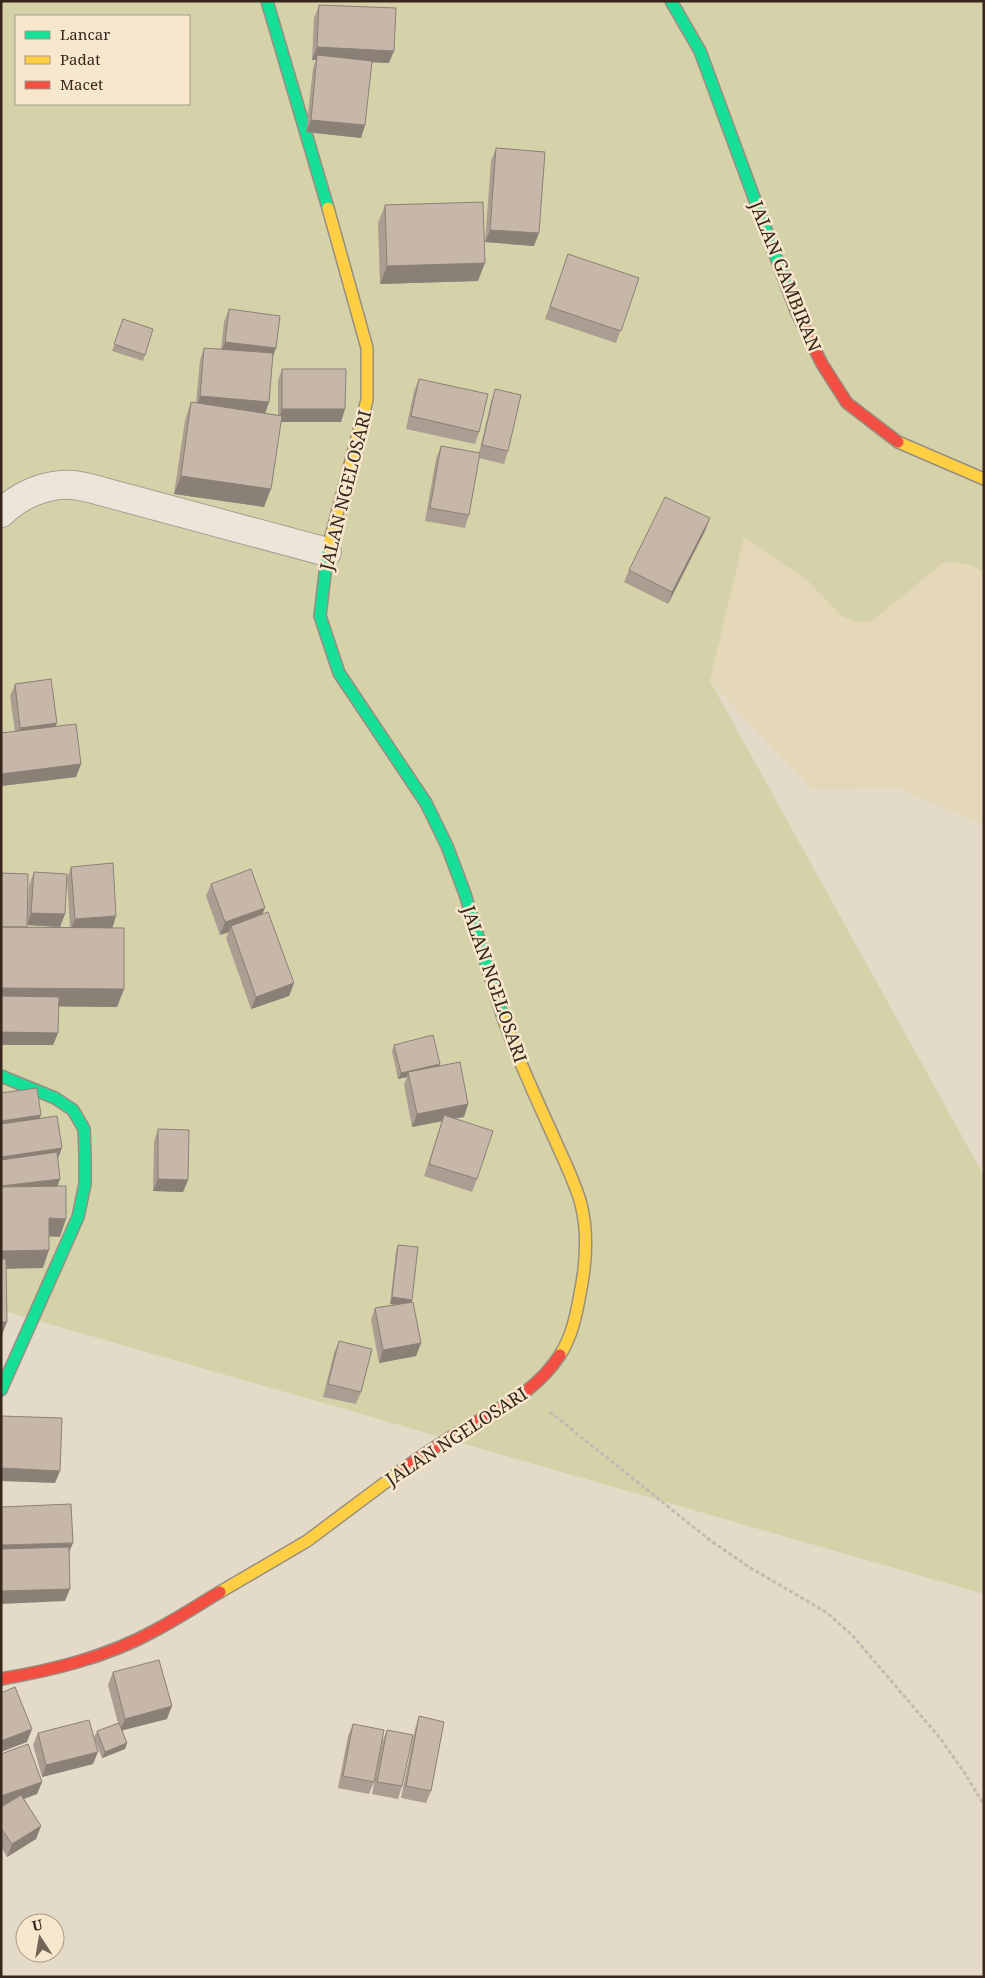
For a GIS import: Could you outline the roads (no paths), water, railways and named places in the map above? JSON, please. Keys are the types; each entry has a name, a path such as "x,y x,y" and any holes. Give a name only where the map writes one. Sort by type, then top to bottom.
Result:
{"street":[{"name":"JALAN NGELOSARI","path":"1,1679 44,1672 90,1658 153,1632 307,1541 427,1451 526,1393 550,1370 567,1344 576,1318 584,1274 585,1239 580,1204 568,1171 512,1044 448,846 426,803 340,674 320,616 327,552 368,400 367,348 350,282 267,1"},
{"name":"JALAN GAMBIRAN","path":"671,1 700,52 797,313 822,364 847,403 894,440 984,479"},
{"path":"1,513 13,502 41,488 72,485 327,552"},
{"path":"1,1076 55,1098 73,1110 84,1129 85,1184 78,1217 1,1390"}]}
